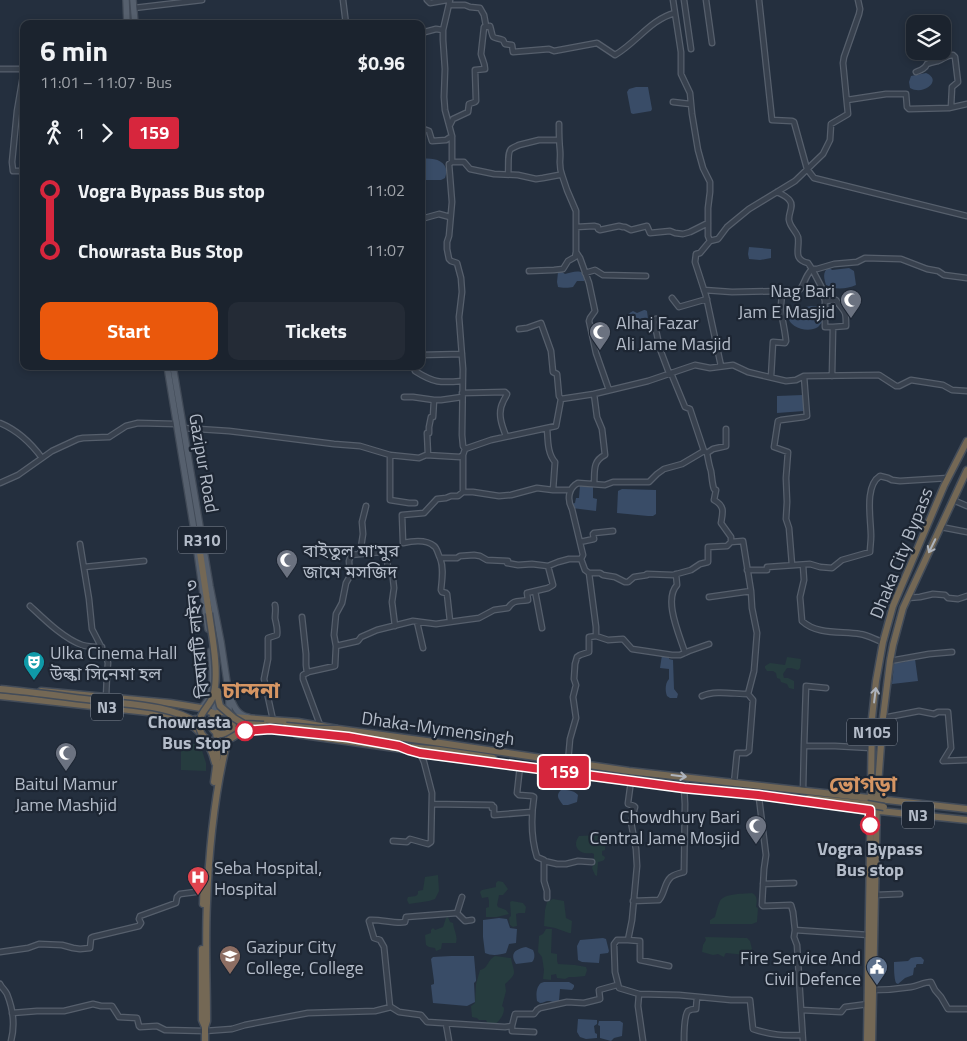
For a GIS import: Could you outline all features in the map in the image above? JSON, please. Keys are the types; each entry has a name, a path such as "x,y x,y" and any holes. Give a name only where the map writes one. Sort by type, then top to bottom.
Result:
{"highway":[{"name":"Dhaka City Bypass","path":"867,1041 872,804 871,748 876,680 883,642 902,582 948,478 967,441"},
{"name":"Dhaka City Bypass","path":"872,804 890,661 898,626 908,598 967,470"},
{"name":"বিআরটি লাইন ৩","path":"197,535 217,650 218,702 223,709 244,724 338,729"},
{"name":"বিআরটি লাইন ৩","path":"200,728 201,716 211,702 215,691 214,650 210,613"},
{"path":"0,688 168,710 185,715 198,723 203,736 210,741 216,742 226,741 245,731 270,729 348,737 688,785 884,806"},
{"name":"N3","path":"0,688 170,703 201,708 216,714"},
{"name":"N3","path":"0,696 162,713 193,719 206,723 214,729"},
{"name":"Dhaka-Mymensingh","path":"216,714 222,712 230,716 320,726 629,771 803,791 967,820"},
{"name":"N3","path":"162,713 197,729 209,745 216,766"},
{"path":"205,1029 202,1020 203,891 218,751 212,720 216,714"},
{"path":"205,1041 207,1021 206,905 209,865 219,779 233,724 230,716"},
{"name":"Dhaka-Mymensingh","path":"214,729 219,733 225,733 230,730 274,731 420,753 684,788 872,804"},
{"path":"395,745 409,750"},
{"path":"872,804 876,895 872,1041"},
{"name":"N3","path":"872,804 967,809"}],"main road":[{"path":"130,0 134,8 135,20"},
{"path":"129,20 130,0"},
{"name":"Gazipur Road","path":"169,370 176,424 197,535 211,646 211,688 207,702 201,708"},
{"name":"বিআরটি লাইন ৩","path":"169,370 197,535"},
{"name":"Gazipur Road","path":"174,370 221,642 229,695 230,716"},
{"path":"211,688 216,714"},
{"path":"229,695 233,706 244,717 256,719"}],"street":[{"path":"134,8 202,0"},
{"path":"343,0 346,20"},
{"path":"427,0 430,3 461,2 470,7 480,8 484,15 486,26 483,28 481,54 485,69 474,70 476,101 469,104 468,112 453,119 450,125"},
{"path":"673,0 681,74 690,93 690,104 698,150 703,168 710,182 708,208 708,236 710,241"},
{"path":"684,0 691,48"},
{"path":"706,0 712,43"},
{"path":"758,0 772,120 792,120 794,122 807,169 814,178 967,216"},
{"path":"721,366 707,299 695,262 696,254 700,254 710,241 718,239 727,228 750,209 795,181 823,154 830,140 831,124 848,114 843,63 859,14 858,0"},
{"path":"449,2 443,30 444,103 452,136 452,162 449,164 452,189 447,249 448,259 457,263 462,292 459,317 462,354 462,443 465,449 463,455 464,492"},
{"path":"486,26 490,26 494,39 503,40 505,44 512,45 513,52 550,49 554,52 597,43 615,55 652,24 669,14 675,13"},
{"path":"425,32 443,30"},
{"path":"916,72 925,68 932,61 940,60 946,56 953,55 955,57 958,82 952,87 951,107"},
{"path":"0,69 20,70"},
{"path":"20,93 12,162 13,171 20,171"},
{"path":"847,100 886,94 906,94 907,107 909,109 951,107 967,104"},
{"path":"673,102 690,104"},
{"path":"529,271 563,269 568,261 575,257 577,218 559,164 560,124"},
{"path":"425,130 428,131 432,141 446,140 452,136"},
{"path":"508,174 509,152 512,148 517,147 519,144 539,140 559,140"},
{"path":"452,162 464,162 471,170 494,174 508,174 540,179 562,176"},
{"path":"777,192 784,195 790,201 789,221 798,236 797,251 799,257 808,263 822,288 825,327 846,326 846,313 836,300 824,301"},
{"path":"425,218 439,214 450,217"},
{"path":"576,227 594,226 600,230 619,226 631,230 647,226 650,233 670,231 683,234 708,223"},
{"path":"576,252 580,258 591,291 595,311 590,318 592,333 609,390"},
{"path":"704,290 732,292 778,290 782,294 793,294 798,292 812,269 834,264 857,262 865,258 901,259 938,271 944,275 967,278"},
{"path":"585,274 595,270 603,275 646,276"},
{"path":"770,377 773,342 785,343 786,341 780,304 782,294"},
{"path":"672,298 679,307 707,299"},
{"path":"656,319 654,321 660,349 685,408 690,409 712,474 712,484 716,490 714,500 722,506 721,523 731,542"},
{"path":"465,449 506,436 556,426 561,398 559,396 557,374 553,372 551,351 541,323 519,329"},
{"path":"832,376 833,327"},
{"path":"425,355 462,354"},
{"path":"561,398 594,394 648,381 695,365 710,368 733,365 748,372 786,382 804,376 878,375 896,386 911,380 942,385 952,390 967,391"},
{"path":"414,370 431,380 439,382 462,381"},
{"path":"792,565 789,528 786,519 788,452 774,447 778,422 807,416 804,376"},
{"path":"404,397 441,400 462,395 505,392 507,394 502,403 501,420 506,436"},
{"path":"594,394 597,416 602,429 605,455 598,458 596,462 594,484"},
{"path":"428,455 427,434 430,433 429,427 433,417 434,400"},
{"path":"0,423 13,430 32,445 42,458"},
{"path":"0,483 18,475 52,451 78,439 109,437 126,426 138,423 176,424"},
{"path":"183,428 230,431 360,446 390,455 419,458 426,455 460,457 463,455"},
{"path":"547,428 550,454 555,462 553,490"},
{"path":"596,636 589,573 585,570 581,559 583,554 572,509 569,505 570,490 578,483 605,485 613,482 649,482 664,469 682,464 713,449 726,446 726,429"},
{"path":"390,455 390,500 415,503"},
{"path":"747,570 767,570 767,567 810,564 832,568 842,560 870,552 870,499 875,479 880,476 900,481 948,478"},
{"path":"450,621 447,594 441,590 442,564 436,548 428,543 403,543 402,516 424,513 437,499 458,496 464,492 499,496 537,488 570,490"},
{"path":"954,500 967,506"},
{"path":"360,554 363,534 362,522 366,506"},
{"path":"941,527 967,532"},
{"path":"580,542 594,539 594,533 613,532"},
{"path":"589,573 600,573 625,582 634,577 647,574 676,574 691,570 700,564 708,562 708,547 727,546 731,542 743,541 757,632 754,671 748,694"},
{"path":"80,544 92,629 108,663 106,697"},
{"path":"320,726 302,679 307,673 335,666 336,646 334,635 336,614 342,604 346,583 350,576 349,561 351,555 386,553 388,568 392,570 394,588 392,602 395,626"},
{"path":"440,558 480,556 487,560 508,561 507,563 518,565 548,566 570,559 581,559"},
{"path":"84,567 144,561"},
{"path":"803,565 804,580 800,596 802,621 804,624 816,630 862,634 883,642"},
{"path":"336,646 358,641 361,637 371,632 413,621 436,624 479,618 494,610 508,608 515,601 528,600 527,593 553,585 548,566"},
{"path":"676,574 677,585 672,595 672,608 685,653"},
{"path":"535,591 542,628"},
{"path":"709,597 751,591"},
{"path":"908,598 933,594 958,599 967,596"},
{"path":"273,720 264,679 268,659 268,638 277,635 278,624 275,615 275,605"},
{"path":"30,606 71,640 82,645 102,647"},
{"path":"302,617 307,673"},
{"path":"417,622 423,648"},
{"path":"568,762 570,739 576,718 574,697 576,685 574,679 575,664 577,657 589,652 589,637 596,636 608,640 623,639 629,647 634,649 672,655 680,655 709,644"},
{"path":"890,661 952,652"},
{"path":"803,791 806,686 826,688"},
{"path":"702,696 722,693 748,694 753,700 749,751 748,753 737,753 734,783"},
{"path":"883,718 919,711 934,714 948,712 951,748 943,761 967,760"},
{"path":"804,746 871,748"},
{"path":"393,841 407,842 410,839 430,843 432,794 420,753"},
{"path":"520,766 517,792 519,795 534,797 531,812 533,845 537,857 557,864 578,861 592,862"},
{"path":"628,940 632,920 637,866 631,822 635,807 628,804 631,781"},
{"path":"633,901 659,900 669,879 674,875 684,872 684,788"},
{"path":"758,795 766,855 762,905 791,905 794,912 794,938 797,945 803,1041"},
{"path":"432,804 492,805 494,815 531,812"},
{"path":"544,861 546,898"},
{"path":"763,884 794,883"},
{"path":"0,952 28,948 39,944 88,949 90,948 91,938 139,926 141,923 140,916 176,903 177,897 180,894 203,891"},
{"path":"876,895 900,894"},
{"path":"456,913 462,897"},
{"path":"390,1007 384,947 380,940 374,938 369,921 402,923 405,922 406,917 456,913 465,921 472,920"},
{"path":"795,930 869,935"},
{"path":"669,966 640,960 640,941 617,940 614,944 614,961 619,988 639,994 750,1000 754,1029 780,1036 802,1035"},
{"path":"873,990 898,989 931,982 948,1009 967,1009"},
{"path":"0,984 6,992 12,1013 13,1032 11,1041"},
{"path":"534,1032 512,1031 515,1014 534,1014 540,1008 567,1002 591,1002 600,999 600,990 617,984"},
{"path":"639,994 638,1006 643,1041"},
{"path":"684,1041 687,1012 690,1009 696,1009 697,997"},
{"path":"12,1013 37,1010 64,1011 93,1004 112,1006 118,1017 137,1018 140,1027 157,1026 165,1030 232,1029 308,1014 375,1011 390,1007 399,1012 421,1014 427,1022 495,1027 512,1026"},
{"path":"802,1010 841,1012 845,1007 868,1004"},
{"path":"446,1024 449,1041"}],"green space":[{"path":"787,657 801,659 798,670 787,668 783,674 784,678 794,681 794,689 781,682 777,678 776,673 767,671 765,668 770,663 785,665"},
{"path":"181,744 200,744 206,763 206,771 181,770"},
{"path":"599,835 606,838 605,850 602,851 602,855 605,858 603,861 598,862 597,876 592,868 594,854 584,853 576,847 576,844 579,836"},
{"path":"438,875 439,891 435,899 409,904 408,897 416,896 418,891 423,890 425,877"},
{"path":"498,881 503,882 508,889 503,895 499,895 497,905 509,914 486,917 486,908 489,907 489,901 488,897 482,898 480,892 496,887"},
{"path":"752,893 757,899 757,922 752,924 710,924 710,920 715,917 722,898 730,895"},
{"path":"553,899 564,901 566,918 572,921 571,933 544,926 547,902"},
{"path":"510,902 523,903 526,907 525,913 516,914 517,926 513,927 510,925 509,918 511,916"},
{"path":"448,917 450,922 453,923 456,943 442,943 441,949 436,951 435,948 426,945 425,935 431,933 433,928 435,930 443,927"},
{"path":"546,929 552,929 551,953 557,954 558,964 586,967 585,976 565,979 557,978 556,974 551,975 551,980 543,979 542,957 538,952 539,936"},
{"path":"705,937 747,938 752,949 746,955 726,953 724,957 718,954 713,955 702,952 706,940"},
{"path":"495,956 511,958 514,973 505,984 506,991 502,1006 504,1008 503,1015 496,1024 488,1024 486,1020 472,1017 471,1006 475,1003 476,984 480,970 485,968"}],"water":[{"path":"926,73 933,79 930,86 921,90 910,88 911,76"},
{"path":"648,87 651,111 631,113 627,92 629,89"},
{"path":"425,159 440,161 443,164 446,172 445,178 441,180 425,180"},
{"path":"749,247 771,249 771,258 749,259"},
{"path":"829,267 832,270 849,268 854,271 856,285 833,288 826,285 824,273"},
{"path":"561,271 565,274 581,272 584,281 577,281 573,287 558,287 558,272"},
{"path":"812,306 823,307 823,321 818,327 806,330 791,323 789,314 793,310"},
{"path":"644,310 647,311 647,321 629,327 628,314 633,311 637,313"},
{"path":"803,395 804,411 777,413 777,396"},
{"path":"580,485 593,486 593,498 597,499 596,511 572,508 571,504 575,503 576,498 579,498"},
{"path":"622,489 656,490 656,514 648,516 617,513 618,491"},
{"path":"662,655 669,655 669,659 673,660 674,689 678,694 677,698 667,696 666,687 669,679 669,669 660,668"},
{"path":"912,658 915,659 918,681 892,684 895,663 905,662"},
{"path":"561,790 576,793 578,795 577,802 563,805 558,796"},
{"path":"507,919 510,928 517,929 516,943 509,944 506,953 487,954 485,953 483,937 483,920"},
{"path":"606,939 609,951 608,953 600,954 599,963 578,960 577,946 580,940"},
{"path":"526,947 533,950 533,961 516,964 513,954 519,949"},
{"path":"474,956 475,1002 467,1006 433,1003 431,985 434,984 434,981 431,959 433,957"},
{"path":"921,957 924,960 923,964 917,964 913,975 905,978 898,984 896,983 894,962 908,961"},
{"path":"544,982 569,982 574,987 572,990 560,989 559,1001 540,1003 537,1001 536,996 539,985"},
{"path":"578,1019 597,1020 597,1024 594,1026 597,1038 586,1039 580,1037 577,1032"},
{"path":"599,1021 620,1021 623,1023 622,1036 611,1041 600,1038"}],"bus line":[{"name":"159","path":"245,731 270,729 348,737 399,746 420,753 684,788 758,795 870,810 870,825"}],"place":[{"name":"Nag Bari Jam E Masjid","path":"851,319"},
{"name":"Alhaj Fazar Ali Jame Masjid","path":"600,351"},
{"name":"বাইতুল মা'মুর জামে মসজিদ","path":"287,579"},
{"name":"Ulka Cinema Hall উল্কা সিনেমা হল","path":"34,681"},
{"name":"Chowrasta Bus Stop","path":"245,731"},
{"name":"Baitul Mamur Jame Mashjid","path":"66,772"},
{"name":"Vogra Bypass Bus stop","path":"870,825"},
{"name":"Chowdhury Bari Central Jame Mosjid","path":"756,845"},
{"name":"Seba Hospital, Hospital","path":"198,896"},
{"name":"Gazipur City College, College","path":"230,975"},
{"name":"Fire Service And Civil Defence","path":"877,986"}],"district":[{"name":"চান্দনা","path":"251,690"},
{"name":"ভোগড়া","path":"863,784"}]}
